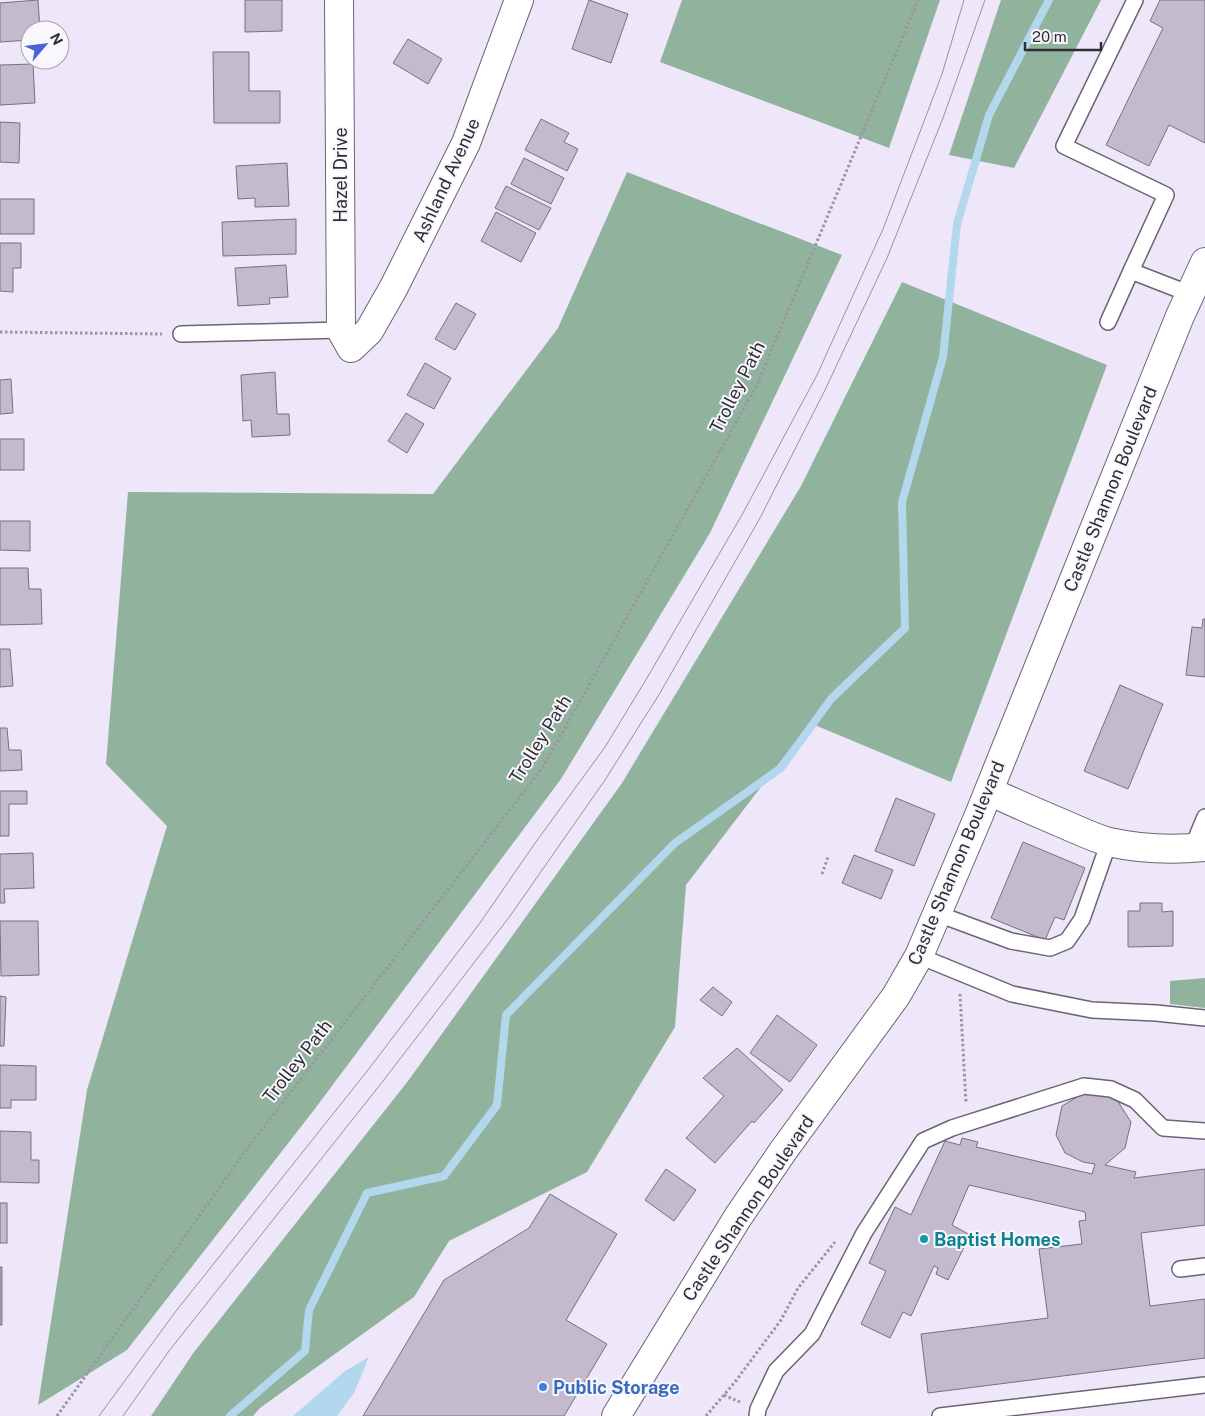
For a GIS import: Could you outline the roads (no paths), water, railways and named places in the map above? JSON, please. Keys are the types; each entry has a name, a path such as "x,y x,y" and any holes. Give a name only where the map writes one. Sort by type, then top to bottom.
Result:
{"street":[{"name":"Hazel Drive","path":"339,0 346,339"},
{"name":"Ashland Avenue","path":"346,339 369,331 394,288 466,143 519,0"},
{"name":"Castle Shannon Boulevard","path":"616,1416 738,1217 783,1151 896,996 919,956 989,791 1190,294 1205,262"},
{"path":"989,791 1041,815 1109,842 1143,848 1199,847"}],"lane":[{"path":"1108,322 1166,195 1064,146 1134,0"},
{"path":"1131,271 1190,294"},
{"path":"181,334 346,339"},
{"path":"1199,847 1205,817"},
{"path":"938,914 1011,941 1050,948 1067,941 1082,919 1109,842"},
{"path":"919,956 1012,994 1092,1010 1156,1013 1205,1018"},
{"path":"757,1416 758,1409 776,1372 812,1334 864,1233 923,1141 952,1128 1084,1086 1111,1090 1134,1100 1163,1128 1205,1131"},
{"path":"1180,1269 1205,1266"},
{"path":"940,1416 1205,1384"}],"water":[{"path":"369,1357 354,1393 337,1416 293,1416 345,1371"}],"waterway":[{"path":"230,1416 305,1351 309,1310 367,1193 444,1176 497,1105 506,1015 675,843 781,768 831,699 905,628 902,502 943,357 957,224 989,115 1049,0"}],"tram line":[{"path":"99,1416 176,1311 368,1070 480,923 605,747 743,513 817,375 883,229 942,74 964,0"},
{"path":"123,1416 169,1351 383,1081 510,916 605,780 660,693 760,518 825,390 887,258 943,118 985,0"}],"place":[{"name":"Baptist Homes","path":"924,1239"},
{"name":"Public Storage","path":"543,1387"}]}
